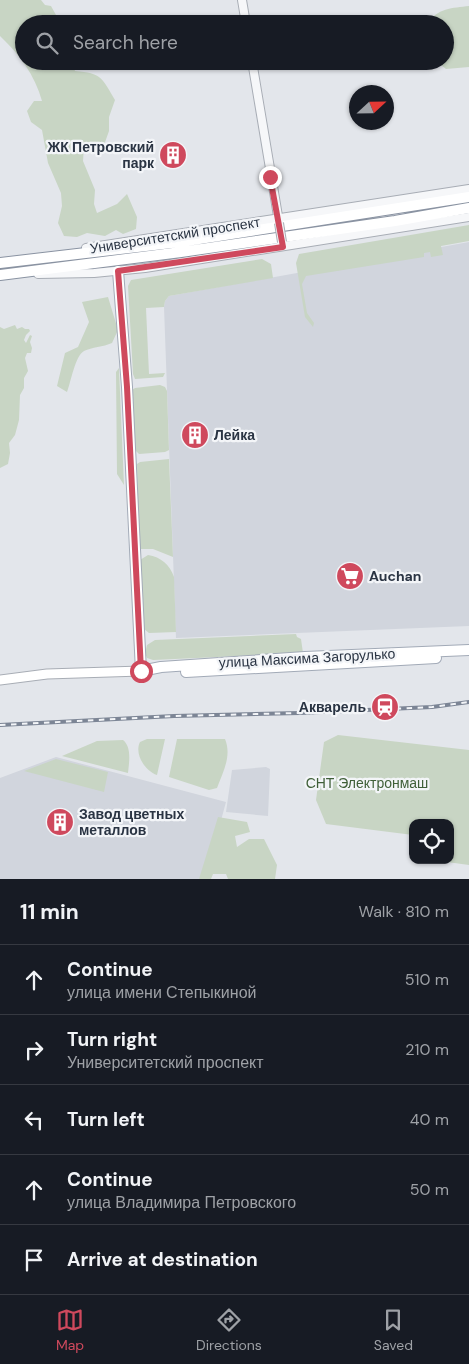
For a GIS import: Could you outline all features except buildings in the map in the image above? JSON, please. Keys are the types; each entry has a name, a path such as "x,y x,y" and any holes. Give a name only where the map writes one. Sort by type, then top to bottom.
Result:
{"main road":[{"name":"Университетский проспект","path":"0,262 180,242 469,197"},
{"name":"Университетский проспект","path":"5,275 118,265 469,208"},
{"path":"0,680 47,674 143,671 130,433 118,265 106,250"},
{"name":"улица Максима Загорулько","path":"143,671 161,667 295,657 469,650"},
{"name":"улица Максима Загорулько","path":"143,671 158,674 469,656"}],"street":[{"path":"242,0 244,15"},
{"path":"253,70 283,245"},
{"name":"Университетский проспект","path":"0,262 278,221 469,189"},
{"name":"Университетский проспект","path":"118,265 283,245 469,217"}],"shaded area":[{"path":"469,242 469,626 176,638 165,301 169,296"},
{"path":"56,757 226,802 205,879 0,879 0,778"},
{"path":"266,767 270,769 268,816 226,812 232,770"}],"green space":[{"path":"0,0 41,0 45,5 51,6 56,15 15,15 15,51 0,36"},
{"path":"469,6 469,67 454,68 454,15 436,15 451,8"},
{"path":"28,70 75,70 96,75 104,82 115,100 109,117 109,131 104,145 84,146 83,161 95,190 94,204 97,213 117,204 127,194 137,217 136,229 123,234 116,230 105,236 87,233 77,237 64,236 58,223 62,206 61,193 48,163 42,130 31,122 27,111 34,101 42,101"},
{"path":"469,225 469,241 441,246 443,255 431,257 430,252 424,253 424,257 306,276 302,284 307,313 314,323 313,327 305,317 296,263 299,254"},
{"path":"262,259 271,264 273,278 169,296 165,301 164,307 146,308 149,374 165,373 163,377 135,379 133,374 128,286 131,280"},
{"path":"108,297 118,330 112,343 84,351 81,354 67,392 57,386 65,353 78,347 89,322 82,302"},
{"path":"15,325 17,329 22,327 29,329 30,331 24,340 26,343 30,335 32,336 30,342 32,348 31,353 27,353 25,358 28,371 24,378 24,388 20,395 19,420 15,435 9,443 8,464 0,468 0,327 4,329"},
{"path":"119,368 124,485 117,474 116,372"},
{"path":"160,385 165,387 167,391 169,450 139,454 135,450 132,390"},
{"path":"169,459 173,557 153,549 141,549 139,547 137,464 140,462"},
{"path":"148,555 164,562 174,577 176,632 149,633 144,629 140,560"},
{"path":"296,634 301,639 303,653 153,660 147,658 145,653 147,645 155,640"},
{"name":"СНТ Электронмаш","path":"338,735 469,750 469,865 454,863 454,819 409,819 409,834 326,824 316,800 324,742"},
{"path":"147,739 165,739 157,775 148,770 138,752 140,742"},
{"path":"177,739 225,739 228,752 217,788 209,790 169,777"},
{"path":"123,740 129,751 128,773 62,756 97,741"},
{"path":"56,759 108,772 104,792 24,771"},
{"path":"218,817 247,822 250,832 235,836 237,847 249,839 264,839 277,865 275,879 228,879 226,874 213,874 211,879 199,879"}],"railway":[{"path":"0,725 174,716 432,707 469,702"}],"place":[{"name":"ЖК Петровский парк","path":"173,155"},
{"name":"Лейка","path":"195,435"},
{"name":"Auchan","path":"350,576"},
{"name":"Акварель","path":"385,707"},
{"name":"Завод цветных металлов","path":"60,822"}],"route":[{"path":"141,671 127,387 118,271 283,247 270,177"}]}
